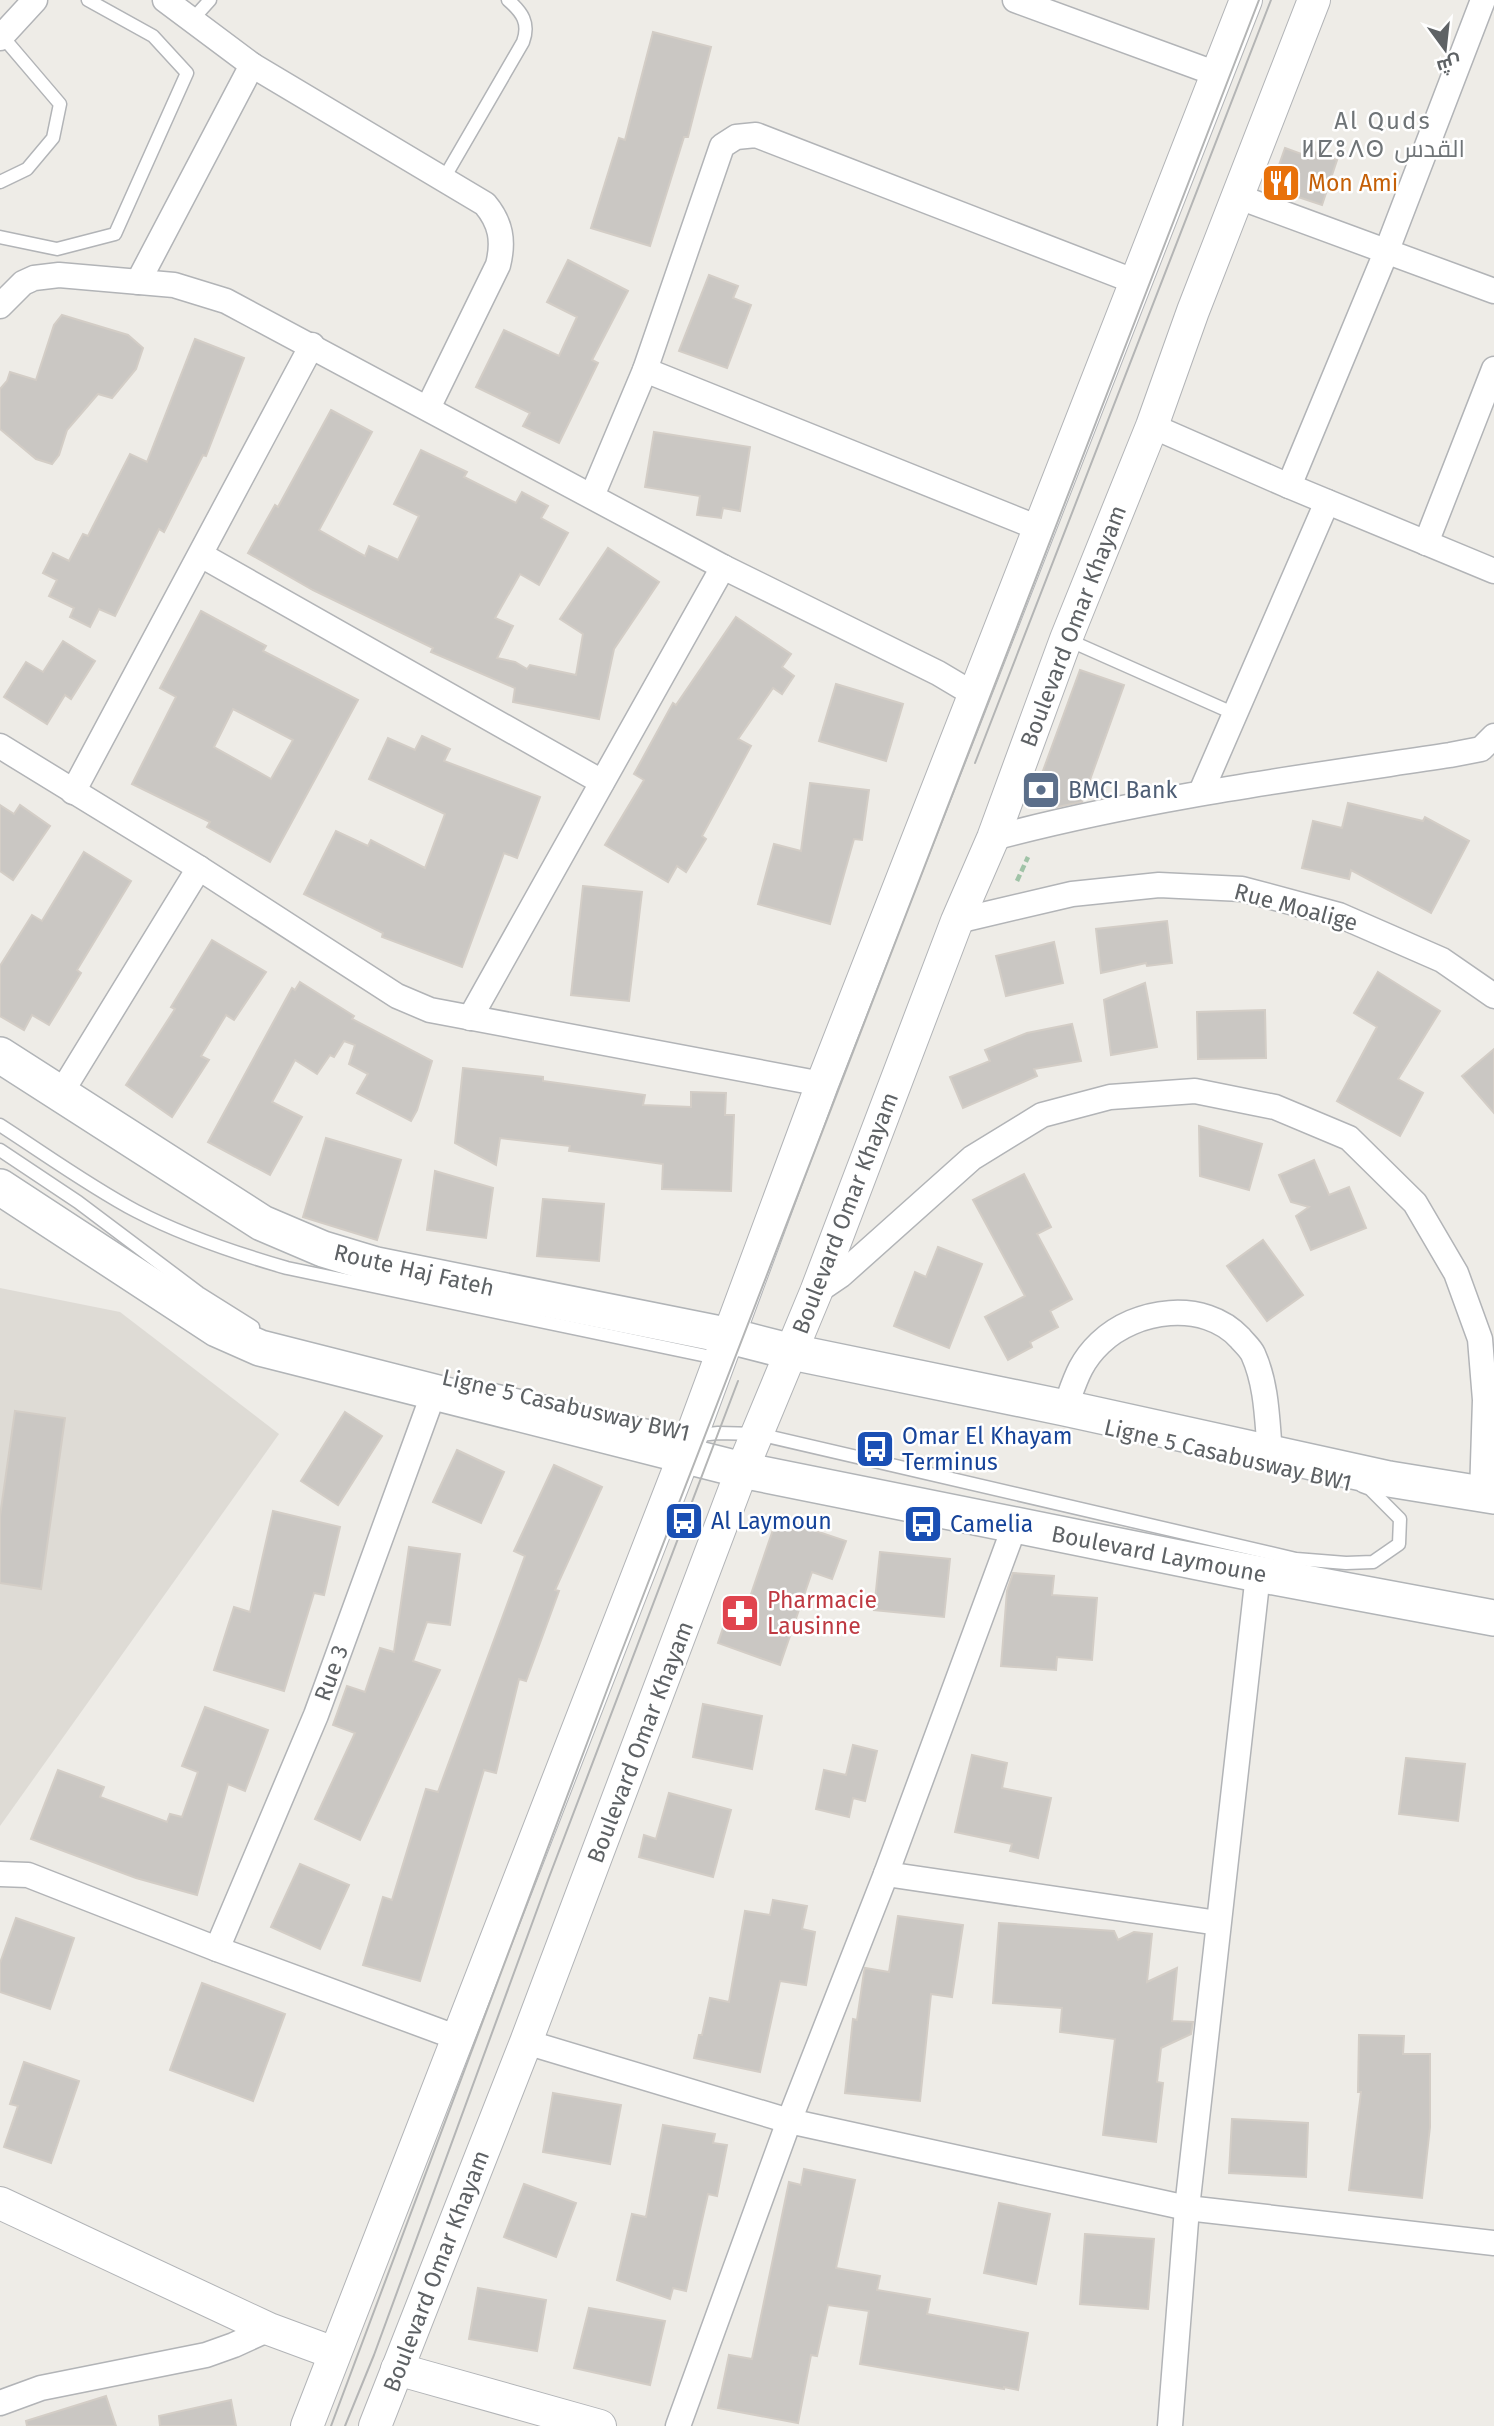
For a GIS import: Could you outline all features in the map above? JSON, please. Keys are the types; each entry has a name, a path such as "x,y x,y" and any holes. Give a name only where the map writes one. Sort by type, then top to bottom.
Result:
{"main road":[{"name":"Route Haj Fateh","path":"0,1055 262,1223 323,1249 376,1265 729,1350 780,1357"},
{"path":"0,1186 217,1329 260,1348 434,1392 688,1446 743,1470"},
{"path":"780,1357 1065,1408 1389,1479 1488,1495"},
{"name":"Boulevard Laymoune","path":"743,1470 1258,1574 1494,1618"}],"street":[{"path":"1,37 35,0"},
{"path":"164,0 252,65 485,204 497,221 502,243 498,265 428,408"},
{"path":"1015,0 1217,74"},
{"path":"307,2426 688,1446 729,1350 822,1084 1246,0"},
{"name":"Boulevard Omar Khayam","path":"375,2426 526,2042 758,1434 780,1357 816,1292 1314,0"},
{"path":"1289,486 1387,250 1483,0"},
{"path":"138,282 252,65"},
{"path":"592,496 645,370 722,146 736,137 757,135 1136,282"},
{"path":"1239,197 1494,291"},
{"path":"0,306 23,283 34,278 59,275 174,285 226,301 723,567 938,673 975,695"},
{"path":"73,792 312,345"},
{"path":"1426,543 1494,369"},
{"path":"645,370 1041,529"},
{"path":"1152,426 1494,571"},
{"path":"1202,792 1327,502"},
{"path":"201,555 602,782"},
{"path":"470,1018 723,567"},
{"path":"993,838 1043,824 1202,792 1481,749 1494,736"},
{"path":"0,746 199,868 397,996 430,1010 822,1084"},
{"path":"61,1093 199,868"},
{"name":"Rue Moalige","path":"957,921 1073,894 1158,885 1242,889 1339,915 1442,960 1494,996"},
{"path":"816,1292 841,1275 972,1158 1042,1115 1110,1097 1195,1091 1275,1107 1349,1138 1415,1203 1456,1273 1480,1339 1488,1495"},
{"path":"1065,1408 1082,1362 1101,1341 1135,1320 1173,1312 1205,1317 1233,1330 1252,1352 1265,1393 1270,1453"},
{"name":"Rue 3","path":"217,1949 316,1715 434,1392"},
{"path":"678,2426 789,2121 886,1874 1015,1525"},
{"path":"1170,2426 1187,2208 1258,1574"},
{"path":"0,1874 28,1875 217,1949 458,2038"},
{"path":"886,1874 1219,1923"},
{"path":"526,2042 789,2121 1187,2208 1494,2243"},
{"path":"0,2203 269,2329 334,2353"},
{"path":"0,2403 41,2388 206,2355 269,2329"},
{"path":"397,2369 600,2426"}],"lane":[{"path":"0,237 58,249 115,234 187,73 153,36 88,0"},
{"path":"192,20 210,0"},
{"path":"443,180 526,34 524,18 508,0"},
{"path":"0,182 27,169 53,138 60,104 1,37"},
{"path":"1066,639 1235,714"},
{"path":"0,1125 136,1211 185,1234 236,1253 287,1268 729,1350"},
{"path":"0,1150 78,1202 222,1310 277,1338 337,1354"},
{"name":"Ligne 5 Casabusway BW1","path":"487,1388 688,1446 718,1433 758,1434 1296,1559 1373,1562 1399,1544 1401,1519 1370,1489 1325,1473 780,1357"}],"path":[{"path":"1004,909 1043,824"}],"shaded area":[{"path":"0,1288 120,1312 279,1434 0,1826"}],"building":[{"path":"653,32 711,47 688,137 684,137 650,246 591,228 619,138 625,140"},
{"path":"1285,148 1304,155 1306,149 1337,160 1322,205 1271,188"},
{"path":"568,260 628,291 592,360 598,363 559,443 523,426 530,413 476,387 504,330 559,356 577,317 547,302"},
{"path":"709,275 738,286 733,298 751,305 727,368 679,351"},
{"path":"62,315 128,335 143,348 136,369 112,398 98,394 67,430 59,455 52,464 36,459 0,429 0,389 10,372 36,380 54,325"},
{"path":"195,339 244,358 206,456 203,455 164,532 159,529 115,616 99,609 90,627 70,617 74,608 49,596 57,580 43,573 53,553 69,561 83,534 88,536 130,454 147,462"},
{"path":"331,410 372,432 319,530 365,556 369,546 398,560 419,516 394,504 421,450 467,472 464,477 516,503 522,492 548,506 541,518 568,533 539,585 520,574 495,618 513,626 497,658 515,662 527,669 530,665 576,675 583,634 560,619 608,548 659,582 614,649 599,719 513,702 515,688 431,652 433,648 313,590 248,553 275,505 278,507"},
{"path":"654,432 750,447 740,511 723,508 721,518 697,515 700,496 645,487"},
{"path":"201,611 266,646 263,651 358,700 270,862 207,827 210,822 132,784 176,697 160,688","holes":["233,709 293,740 271,779 214,747"]},
{"path":"736,617 791,654 782,667 794,676 782,694 773,688 738,739 751,746 702,836 706,839 686,872 677,866 668,882 605,845 644,780 634,774 673,703 676,705"},
{"path":"63,641 95,661 71,699 65,695 47,724 4,697 26,662 43,672"},
{"path":"1080,670 1124,685 1082,802 1057,807 1033,798"},
{"path":"836,684 903,704 886,761 819,741"},
{"path":"422,736 450,749 444,761 540,797 517,858 504,853 462,967 382,937 383,933 304,894 336,831 368,846 371,840 425,868 445,814 369,779 388,738 415,750"},
{"path":"810,783 869,790 862,840 854,839 830,924 758,904 774,844 801,851"},
{"path":"1348,803 1423,821 1425,817 1469,841 1431,913 1351,870 1349,879 1302,868 1313,821 1342,828"},
{"path":"0,805 14,814 20,805 50,826 13,880 0,871"},
{"path":"84,852 131,881 77,970 81,973 49,1025 32,1015 24,1030 0,1016 0,966 32,915 42,921"},
{"path":"583,886 642,892 629,1001 571,995"},
{"path":"1167,921 1172,963 1147,966 1146,963 1101,973 1096,929"},
{"path":"212,940 266,972 234,1020 226,1015 201,1056 209,1060 172,1117 126,1085 175,1009 171,1007"},
{"path":"1054,942 1063,983 1006,996 996,956"},
{"path":"1378,972 1440,1011 1398,1079 1423,1093 1400,1136 1337,1101 1377,1027 1354,1013"},
{"path":"300,982 354,1016 352,1019 432,1061 411,1121 357,1093 368,1074 349,1064 355,1045 344,1041 334,1057 330,1055 317,1074 295,1060 272,1102 302,1117 270,1175 208,1142 292,988 295,990"},
{"path":"1145,983 1157,1047 1111,1055 1104,1000"},
{"path":"1265,1010 1266,1058 1198,1059 1197,1012"},
{"path":"1072,1024 1081,1061 1034,1069 1037,1076 963,1108 950,1077 990,1061 985,1050 1027,1033"},
{"path":"1494,1049 1494,1113 1462,1076"},
{"path":"463,1068 543,1077 543,1081 645,1095 643,1105 691,1107 691,1092 726,1093 725,1115 734,1115 731,1191 662,1189 663,1164 569,1151 570,1146 500,1138 496,1165 455,1143"},
{"path":"1199,1126 1262,1144 1249,1190 1200,1176"},
{"path":"326,1138 401,1160 377,1240 303,1217"},
{"path":"1314,1160 1329,1195 1349,1187 1366,1228 1311,1250 1296,1216 1309,1207 1291,1202 1279,1175"},
{"path":"435,1171 493,1188 486,1238 427,1230"},
{"path":"1024,1174 1051,1227 1037,1234 1072,1299 1050,1311 1058,1327 1030,1342 1032,1347 1008,1360 985,1317 1025,1296 973,1200"},
{"path":"543,1199 604,1204 599,1261 537,1256"},
{"path":"1263,1240 1303,1295 1267,1321 1227,1266"},
{"path":"938,1247 982,1264 949,1348 894,1326 915,1272 926,1277"},
{"path":"15,1411 65,1418 41,1589 0,1583 0,1516"},
{"path":"345,1412 382,1436 338,1505 301,1481"},
{"path":"457,1450 504,1472 481,1523 433,1502"},
{"path":"554,1465 602,1487 555,1590 559,1591 526,1681 519,1679 496,1773 484,1770 420,1981 363,1965 383,1897 392,1900 426,1789 438,1792 525,1556 514,1551"},
{"path":"273,1511 340,1527 324,1595 314,1593 284,1691 214,1670 234,1607 250,1612"},
{"path":"777,1518 846,1541 832,1579 812,1572 780,1665 718,1643 734,1595 749,1600"},
{"path":"409,1547 460,1554 450,1625 427,1622 413,1661 440,1670 360,1840 315,1819 355,1733 333,1725 347,1686 365,1692 380,1648 394,1652"},
{"path":"880,1552 950,1559 944,1617 874,1610"},
{"path":"1013,1573 1054,1576 1052,1595 1097,1598 1092,1660 1057,1657 1056,1670 1001,1666 1007,1591"},
{"path":"703,1704 762,1716 752,1769 693,1757"},
{"path":"205,1707 268,1730 245,1791 228,1784 197,1895 136,1878 31,1839 58,1770 104,1787 100,1797 167,1822 170,1814 182,1817 198,1772 182,1766"},
{"path":"853,1745 877,1751 865,1801 853,1798 849,1817 816,1809 824,1770 846,1775"},
{"path":"972,1755 1007,1763 1002,1788 1051,1798 1038,1858 1010,1851 1012,1844 955,1832"},
{"path":"1406,1758 1465,1764 1458,1821 1399,1814"},
{"path":"669,1793 731,1810 713,1877 639,1857 644,1835 656,1839"},
{"path":"300,1864 349,1885 320,1949 271,1927"},
{"path":"773,1900 807,1906 802,1929 815,1932 806,1985 780,1981 760,2072 694,2058 710,1998 729,2002 745,1911 770,1915"},
{"path":"898,1916 963,1925 952,1997 931,1994 920,2101 845,2093 853,2019 857,2020 865,1968 889,1972"},
{"path":"16,1918 74,1938 50,2009 0,1992 0,1963"},
{"path":"999,1923 1114,1931 1118,1940 1134,1932 1152,1934 1147,1982 1177,1968 1172,2021 1193,2022 1191,2034 1161,2048 1157,2082 1163,2083 1156,2142 1103,2135 1115,2039 1060,2032 1062,2008 993,2003"},
{"path":"202,1983 285,2014 253,2101 170,2070"},
{"path":"1359,2035 1404,2036 1403,2054 1430,2054 1430,2127 1422,2198 1349,2190 1361,2092 1358,2092"},
{"path":"24,2062 79,2081 51,2163 4,2147 18,2106 10,2104"},
{"path":"553,2093 621,2105 610,2164 543,2152"},
{"path":"1232,2119 1308,2123 1306,2177 1229,2173"},
{"path":"663,2125 715,2134 713,2143 727,2145 717,2196 708,2194 686,2291 673,2288 670,2299 617,2280 632,2214 646,2217"},
{"path":"804,2169 855,2180 836,2268 880,2276 877,2290 930,2299 927,2314 1028,2333 1018,2390 860,2364 869,2311 828,2305 817,2356 811,2355 798,2423 718,2408 729,2355 752,2359 789,2182 801,2185"},
{"path":"524,2184 576,2203 556,2257 504,2237"},
{"path":"999,2203 1050,2214 1036,2284 984,2273"},
{"path":"1085,2234 1154,2239 1148,2309 1080,2304"},
{"path":"478,2288 546,2300 537,2351 469,2339"},
{"path":"589,2308 665,2321 650,2385 574,2368"},
{"path":"106,2396 116,2426 27,2426 26,2421"},
{"path":"231,2400 236,2426 160,2426 159,2416"}],"tram line":[{"path":"331,2426 616,1666 1259,0"},
{"path":"975,763 1271,0"},
{"path":"345,2426 374,2355 548,1880 738,1381"}],"place":[{"name":"Mon Ami","path":"1281,183"},
{"name":"BMCI Bank","path":"1041,790"},
{"name":"Omar El Khayam Terminus","path":"875,1449"},
{"name":"Al Laymoun","path":"684,1521"},
{"name":"Camelia","path":"923,1524"},
{"name":"Pharmacie Lausinne","path":"740,1613"}],"district":[{"name":"Al Quds ⵍⵇⵓⴷⵙ القدس","path":"1383,135"}]}
